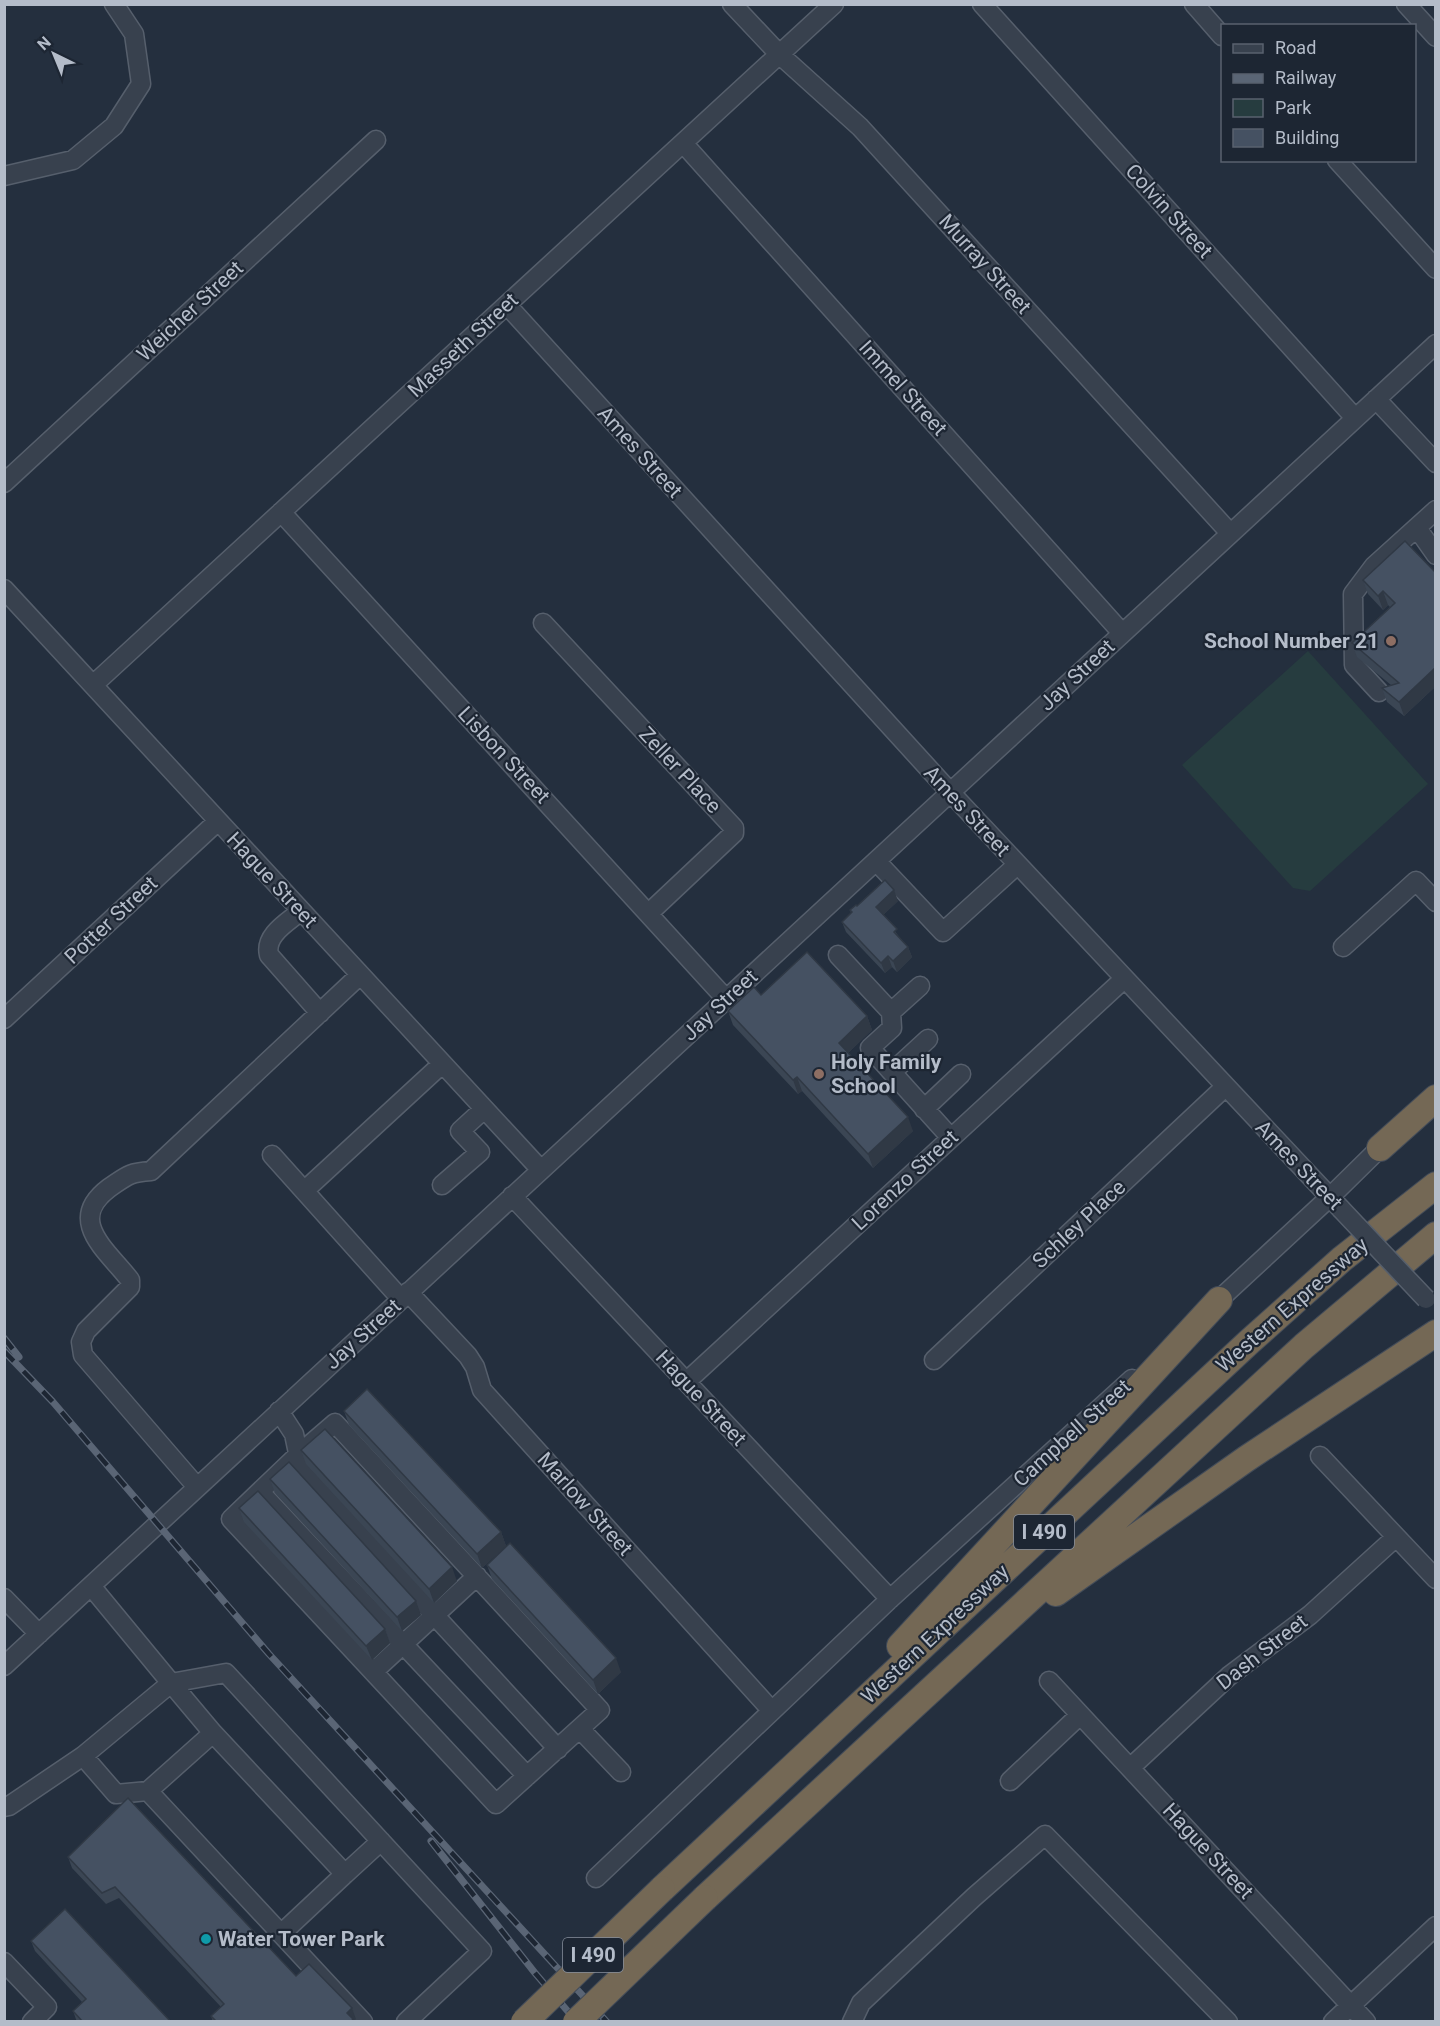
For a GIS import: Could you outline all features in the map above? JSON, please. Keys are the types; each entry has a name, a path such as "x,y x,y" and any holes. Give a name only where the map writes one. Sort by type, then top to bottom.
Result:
{"highway":[{"path":"1380,1148 1436,1098"},
{"name":"Western Expressway","path":"524,2022 752,1804 1249,1342 1350,1253 1436,1185"},
{"name":"Western Expressway","path":"576,2022 894,1722 1304,1346 1436,1235"},
{"path":"752,1804 838,1714 1219,1300"},
{"path":"894,1722 1083,1572 1253,1454 1436,1334"}],"street":[{"path":"4,176 73,160 114,126 141,84 134,34 114,4"},
{"name":"Murray Street","path":"732,4 779,54 860,127 1230,533"},
{"name":"Masseth Street","path":"93,685 834,4"},
{"name":"Colvin Street","path":"982,4 1355,418"},
{"path":"1194,4 1221,35"},
{"path":"1406,4 1436,37"},
{"name":"Weicher Street","path":"4,483 376,140"},
{"name":"Immel Street","path":"683,143 1122,633"},
{"path":"1339,162 1436,269"},
{"name":"Ames Street","path":"507,305 1017,865 1431,1304"},
{"name":"Jay Street","path":"4,1665 1436,344"},
{"path":"1376,399 1436,463"},
{"path":"1379,692 1354,665 1353,594 1374,566 1436,510"},
{"name":"Lisbon Street","path":"281,512 726,999"},
{"path":"1417,528 1436,555"},
{"name":"Hague Street","path":"4,589 540,1170"},
{"name":"Zeller Place","path":"543,623 734,828 734,833 649,913"},
{"name":"Potter Street","path":"4,1019 218,820"},
{"path":"876,861 943,932 1017,865"},
{"path":"1343,947 1416,881 1436,902"},
{"path":"301,911 273,936 268,944 268,951 269,956 320,1013"},
{"path":"838,955 891,1012 892,1028 870,1048 951,1138"},
{"path":"197,1487 83,1355 81,1342 86,1331 130,1287 130,1280 100,1244 92,1230 91,1209 105,1191 131,1173 151,1171 360,975"},
{"name":"Lorenzo Street","path":"687,1382 1124,979"},
{"path":"891,1012 920,986"},
{"path":"892,1072 928,1039"},
{"path":"304,1191 442,1064"},
{"path":"924,1109 961,1074"},
{"name":"Schley Place","path":"934,1360 1225,1087"},
{"name":"Campbell Street","path":"596,1878 890,1599 1219,1300 1335,1203 1380,1148 1436,1087"},
{"path":"442,1185 480,1152 460,1131 484,1109"},
{"name":"Marlow Street","path":"272,1155 405,1296 468,1356 475,1367 482,1390 772,1711"},
{"name":"Hague Street","path":"512,1196 890,1599"},
{"path":"279,1411 294,1434 302,1472 558,1749"},
{"path":"335,1423 600,1710 496,1804 231,1520 299,1454 335,1423 349,1411"},
{"path":"1320,1456 1436,1579"},
{"path":"260,1492 527,1776"},
{"name":"Dash Street","path":"1130,1768 1229,1676 1300,1623 1396,1537"},
{"path":"373,1672 477,1576"},
{"path":"91,1586 213,1733 345,1874"},
{"path":"4,1598 39,1634"},
{"path":"4,1807 9,1806 83,1756 171,1683 226,1673 482,1951 406,2022"},
{"name":"Hague Street","path":"1049,1681 1366,2022"},
{"path":"1010,1781 1080,1714"},
{"path":"580,1729 621,1772"},
{"path":"83,1756 116,1794 147,1791 213,1733"},
{"path":"147,1791 363,2022"},
{"path":"852,2022 861,2003 1045,1835 1228,2022"},
{"path":"282,1933 381,1841"},
{"path":"1333,2022 1436,1926"},
{"path":"4,1962 47,2007 32,2022"}],"green space":[{"path":"1308,651 1428,784 1310,891 1293,888 1182,765"}],"building":[{"path":"1405,541 1436,573 1436,667 1399,702 1382,688 1399,683 1352,643 1395,603 1383,591 1378,596 1363,580"},
{"path":"885,880 894,890 876,907 897,929 894,932 908,947 893,961 888,956 881,963 842,922 852,912 850,910"},
{"name":"Holy Family School","path":"807,952 867,1016 839,1043 908,1117 868,1154 797,1077 793,1080 728,1011 754,987 761,995"},
{"path":"367,1389 501,1532 477,1554 344,1411"},
{"path":"325,1429 452,1567 429,1589 301,1450"},
{"path":"289,1462 416,1601 397,1617 270,1479"},
{"path":"258,1491 385,1629 366,1646 239,1508"},
{"path":"510,1543 616,1658 593,1680 487,1565"},
{"name":"Water Tower Park","path":"128,1798 296,1976 309,1964 352,2008 347,2013 353,2019 351,2022 217,2022 211,2016 224,2004 115,1887 102,1893 68,1857"},
{"path":"65,1909 171,2022 83,2022 73,2011 86,1999 31,1941"}],"railway":[{"path":"4,1338 19,1357"},
{"path":"4,1351 53,1402 269,1654 607,2022"},
{"path":"431,1841 535,1973 577,2022"}],"place":[{"name":"School Number 21","path":"1391,641"},
{"name":"Holy Family School","path":"819,1074"},
{"name":"Water Tower Park","path":"206,1939"}]}
